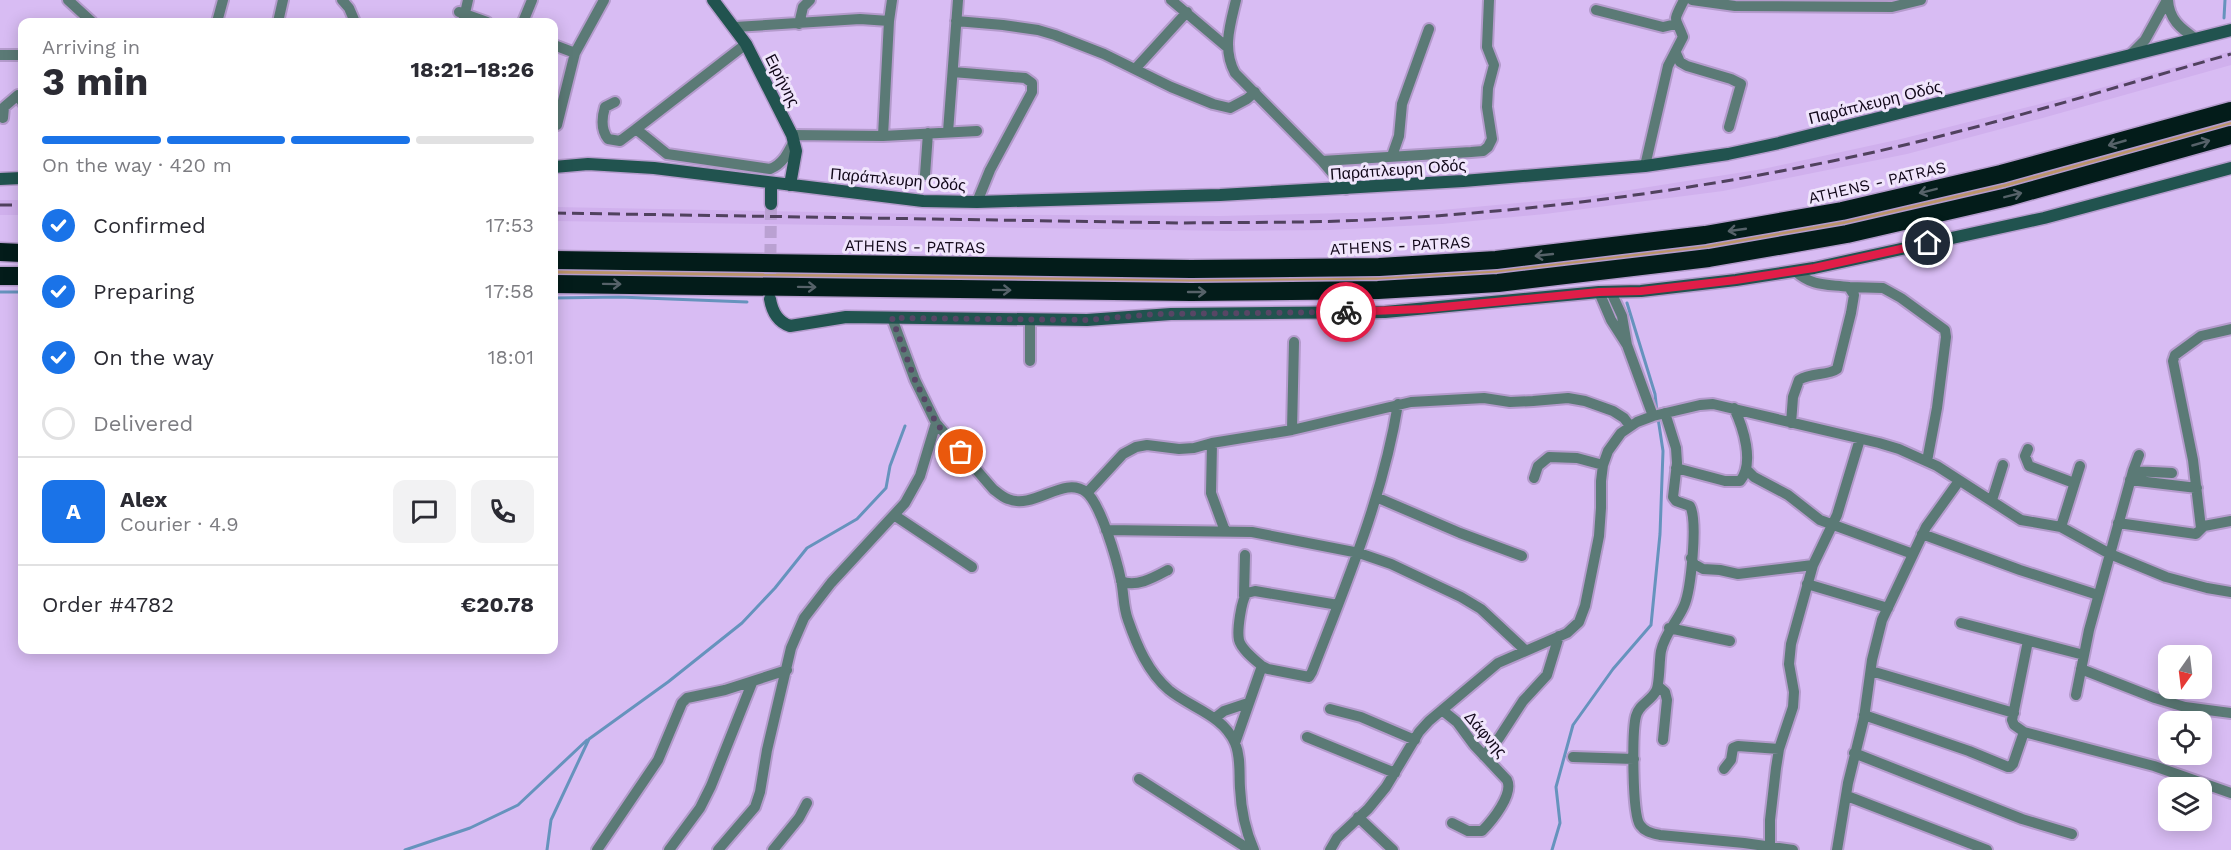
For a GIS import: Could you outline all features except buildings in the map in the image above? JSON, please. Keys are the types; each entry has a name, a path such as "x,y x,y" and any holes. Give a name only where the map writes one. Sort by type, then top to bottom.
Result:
{"highway":[{"name":"ATHENS - PATRAS","path":"558,260 1214,269 1402,266 1496,260 1705,235 1842,211 2001,174 2231,111"},
{"path":"558,284 1191,292 1378,290 1497,283 1709,258 1847,234 2008,197 2231,135"},
{"path":"0,252 18,253"},
{"path":"0,276 18,276"}],"main road":[{"name":"Ειρήνης","path":"716,2 746,44 793,138 796,151 790,185"},
{"name":"Παράπλευρη Οδός","path":"558,166 588,164 654,168 923,201 977,202 1346,189 1645,166 1728,154 1779,143 2231,30"},
{"path":"770,299 775,314 784,324 790,326 846,317 1101,320 1171,314 1385,312 1605,292 1641,291 1795,271 2044,218 2231,168"},
{"path":"0,179 18,178"},
{"path":"771,183 771,204"}],"street":[{"path":"218,18 223,0"},
{"path":"279,18 283,0"},
{"path":"342,0 353,18"},
{"path":"462,17 468,0"},
{"path":"525,18 532,0"},
{"path":"558,121 575,53 604,0"},
{"path":"799,24 803,8 810,0"},
{"path":"884,136 892,0"},
{"path":"948,132 958,0"},
{"path":"1171,0 1228,48"},
{"path":"1236,0 1230,23 1228,48 1230,63 1235,73 1322,160 1346,189"},
{"path":"1322,160 1471,152 1483,151 1488,147 1492,139 1486,107 1494,65 1487,47 1489,0"},
{"path":"1645,166 1668,66 1683,38 1675,17 1684,0"},
{"path":"1692,0 1735,6 1892,7 1921,0"},
{"path":"2167,0 2172,19 2196,39"},
{"path":"2130,55 2145,40 2167,0"},
{"path":"75,2 89,18"},
{"path":"1596,10 1662,27 1676,24"},
{"path":"1135,69 1187,12"},
{"path":"735,27 860,19 889,21"},
{"path":"956,21 1038,30 1082,45 1213,105 1230,108 1255,92"},
{"path":"1392,156 1399,136 1402,105 1429,29"},
{"path":"615,102 605,107 603,128 608,138 620,141 746,44"},
{"path":"558,47 575,53"},
{"path":"1676,53 1680,62 1687,66 1741,84 1730,127"},
{"path":"0,55 18,55"},
{"path":"952,72 1024,78 1032,83 1032,92 990,170 977,202"},
{"path":"3,118 4,107 18,95"},
{"path":"636,129 667,154 770,169 778,166 788,155 793,138 977,131"},
{"path":"925,175 928,133"},
{"path":"1795,271 1815,284 1883,288 1901,298 1944,330 1946,337 1940,388 1927,461"},
{"path":"1791,423 1793,397 1799,380 1811,374 1832,372 1837,369 1854,295 1849,287"},
{"path":"1605,292 1611,320 1627,345 1653,416"},
{"path":"892,318 915,380 936,423 993,489 1010,500 1030,501 1066,488 1079,488 1087,493 1094,502 1106,530 1121,581 1128,620 1149,667 1171,692 1215,718 1226,728 1236,743 1242,809 1252,850"},
{"path":"1030,320 1030,361"},
{"path":"2201,528 2197,488 2173,361 2175,355 2201,336 2231,329"},
{"path":"1292,430 1294,342"},
{"path":"1087,493 1123,454 1136,447 1148,445 1189,449 1292,430 1398,404 1484,398 1510,402 1568,398 1585,400 1613,411 1624,418 1630,426"},
{"path":"1245,555 1244,596 1239,640 1242,646 1268,669 1309,677 1359,553 1376,497 1398,404"},
{"path":"1330,850 1337,838 1376,801 1429,721 1491,668 1525,650 1572,630 1582,617 1599,536 1603,465 1614,442 1630,426 1653,416 1707,404 1734,408 1889,445 1927,461 2021,520 2061,527 2110,554 2166,577 2231,592"},
{"path":"1676,468 1733,482 1740,481 1746,469 1745,436 1742,423 1734,408"},
{"path":"1665,413 1676,448 1673,497 1676,501 1690,506 1693,512 1691,558 1686,598 1678,618 1669,628 1661,651 1656,693 1640,707 1636,717 1634,759 1636,816 1640,826 1646,831 1660,835 1793,850"},
{"path":"718,850 755,807 794,638 810,608 914,490 936,423"},
{"path":"1770,848 1771,806 1779,749 1793,707 1794,692 1789,664 1798,614 1813,565 1832,526 1847,487 1860,439"},
{"path":"1212,443 1211,493 1226,531"},
{"path":"2028,449 2025,456 2029,466 2074,483"},
{"path":"2076,695 2098,595 2139,454"},
{"path":"1534,478 1538,466 1549,457 1577,458 1603,465"},
{"path":"1992,500 2003,465"},
{"path":"2061,527 2080,466"},
{"path":"1746,469 1754,477 1788,495 1820,520 1913,554"},
{"path":"2132,475 2172,473"},
{"path":"2132,475 2197,488"},
{"path":"1838,850 1854,753 1864,715 1879,631 1923,534 1959,481"},
{"path":"1376,497 1460,533 1522,556"},
{"path":"894,515 972,567"},
{"path":"2118,523 2196,534 2201,528 2231,521"},
{"path":"1106,530 1252,532 1359,553 1391,564 1461,597 1481,609 1525,650"},
{"path":"1923,534 2020,570 2098,595"},
{"path":"1691,558 1694,564 1703,570 1720,570 1738,574 1813,565"},
{"path":"1121,581 1126,583 1143,581 1168,570"},
{"path":"1807,584 1888,608"},
{"path":"1244,596 1255,591 1338,605"},
{"path":"1961,623 2084,655"},
{"path":"1669,628 1730,641"},
{"path":"1485,756 1523,701 1547,675 1559,636"},
{"path":"2028,641 2012,720 2014,725 2025,732 2154,766 2231,793"},
{"path":"1236,743 1262,666"},
{"path":"597,850 658,760 682,703 687,698 752,683 787,669"},
{"path":"2080,669 2185,707 2231,713"},
{"path":"1871,671 2014,713"},
{"path":"669,850 700,808 711,786 752,683"},
{"path":"1658,686 1665,692 1667,700 1663,740"},
{"path":"1215,718 1224,711 1248,703"},
{"path":"1330,709 1361,717 1415,740"},
{"name":"Δάφνης","path":"1442,710 1457,722 1509,784 1506,797 1496,815 1482,831 1468,831 1452,823"},
{"path":"1864,715 2010,767 2025,732"},
{"path":"1307,736 1395,773"},
{"path":"1724,770 1731,760 1733,748 1738,746 1779,749"},
{"path":"1854,753 2022,819 2072,834"},
{"path":"1573,757 1634,759"},
{"path":"1139,779 1252,850"},
{"path":"1846,796 1987,850"},
{"path":"773,850 799,818 807,803"},
{"path":"1358,818 1393,850"}],"shaded area":[{"path":"2231,51 2231,65 1907,154 1723,191 1545,214 1442,224 1329,230 1233,231 558,221 558,207 922,214 1220,216 1431,211 1585,197 1763,169 1901,139 2076,95"},
{"path":"2231,120 2231,125 2087,166 1844,225 1680,253 1515,272 1396,280 1218,283 558,274 558,269 1214,278 1402,275 1496,268 1683,247 1844,219 2004,183"},
{"path":"0,200 18,200 18,215 0,215"}],"waterway":[{"path":"2224,18 2225,0"},
{"path":"0,292 18,292"},
{"path":"558,298 619,297 747,302"},
{"path":"1627,303 1655,394 1657,412"},
{"path":"1552,850 1560,823 1556,787 1573,725 1613,669 1651,625 1660,534 1663,451 1658,418"},
{"path":"547,850 551,820 589,739 668,682 742,623 775,588 807,548 857,519 886,488 890,466 905,426"},
{"path":"405,850 470,828 518,805 587,740"}],"tunnel":[{"path":"770,292 771,204"}],"railway":[{"path":"558,213 1184,223 1366,220 1477,213 1697,186 1861,155 2020,115 2231,54"},
{"path":"0,205 18,205"}],"way so far":[{"path":"961,452 936,423 915,380 892,318 1087,320 1156,314 1346,312"}],"route":[{"path":"1346,312 1422,309 1599,292 1641,291 1736,280 1814,268 1928,243"}]}
